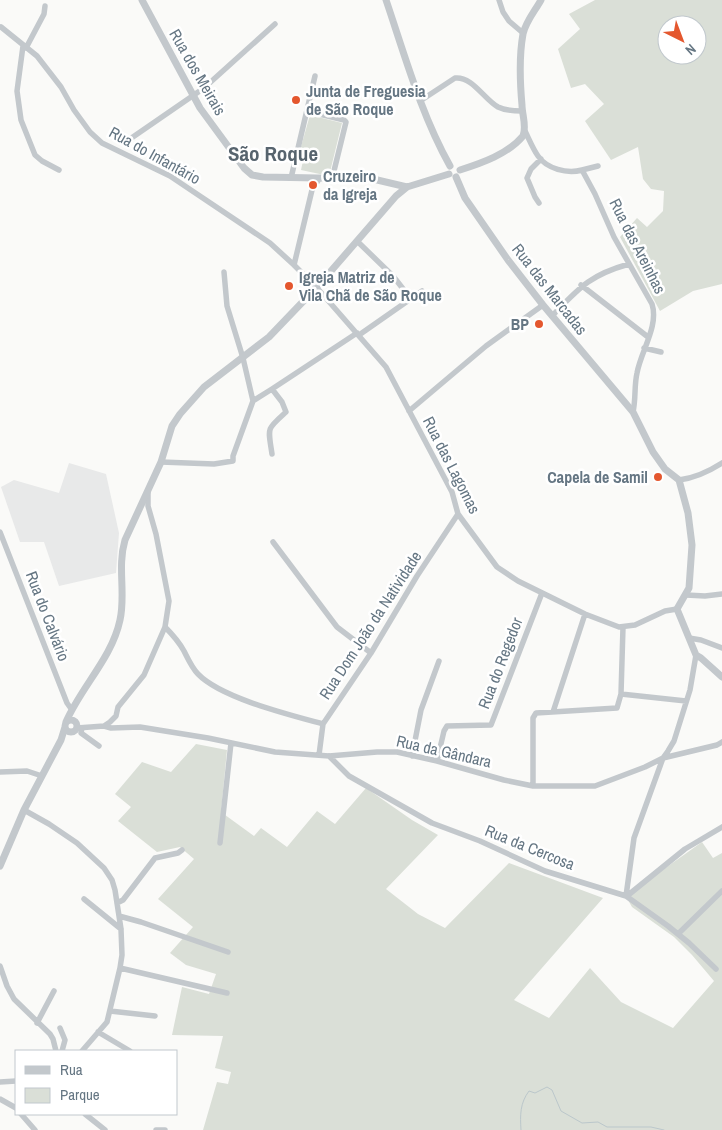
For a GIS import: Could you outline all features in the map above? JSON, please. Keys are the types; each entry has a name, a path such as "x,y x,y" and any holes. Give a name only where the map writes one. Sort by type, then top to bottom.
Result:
{"street":[{"name":"Rua dos Meirais","path":"142,0 200,108 244,168 252,174 263,177 314,179 373,178 407,187"},
{"name":"Rua das Marcadas","path":"386,0 420,101 434,135 475,213 543,305 633,412 653,452 665,469 679,480"},
{"path":"499,0 508,20 524,33"},
{"path":"541,0 532,14 524,33 522,111 525,131 541,160 552,167 566,172 598,166"},
{"path":"45,6 44,14 24,47 17,91 21,120 36,155 42,161 59,170"},
{"path":"0,19 1,28"},
{"path":"130,139 204,88 275,24"},
{"name":"Rua do Infantário","path":"1,28 37,56 61,87 74,110 90,132 102,142 170,176 270,244 316,288"},
{"path":"290,178 315,76"},
{"path":"420,101 455,78 460,78 468,81 499,107 510,111 522,111"},
{"path":"307,110 346,122 332,179"},
{"path":"0,866 24,810 60,740 72,727 72,710 118,629 121,611 122,549 161,462 172,426 180,414 204,387 269,337 316,288 396,196 407,187 487,160 521,139 525,131"},
{"path":"539,203 527,178 531,170 541,160"},
{"name":"Rua das Areinhas","path":"582,170 596,194 608,224 654,311 654,324 636,373 633,412"},
{"path":"294,265 314,179"},
{"path":"396,184 396,196"},
{"path":"357,241 393,276 411,299"},
{"path":"552,316 581,285 613,268 629,264"},
{"path":"161,462 214,464 233,461 233,456 253,400 243,358 227,306 224,272"},
{"path":"581,285 648,337"},
{"name":"Rua das Lagomas","path":"316,288 386,367 452,492 458,514 496,567 518,581 584,614 615,626 623,627"},
{"path":"253,400 422,291"},
{"path":"409,410 486,346 543,305"},
{"path":"644,348 661,352"},
{"path":"272,389 282,402 286,412 268,430 272,454"},
{"path":"533,786 533,718 536,713 617,708 621,694 623,627 635,625 665,611 677,609 686,595 689,588 692,533 679,480 692,478 722,463"},
{"path":"104,726 116,716 118,707 144,675 165,627 169,601 156,534 148,506 148,492"},
{"name":"Rua Dom João da Natividade","path":"319,755 322,724 372,653 417,576 458,514"},
{"name":"Rua do Calvário","path":"0,532 72,710"},
{"path":"273,542 338,627 372,653"},
{"name":"Rua do Regedor","path":"437,760 447,726 491,725 542,593"},
{"path":"686,595 705,596 722,594"},
{"path":"626,896 634,838 663,758 674,741 692,684 696,655 677,609"},
{"path":"554,712 584,614"},
{"path":"165,627 178,642 196,672 214,686 237,697 276,711 322,724"},
{"path":"689,638 722,648"},
{"path":"696,655 722,678"},
{"path":"412,756 421,710 439,662"},
{"path":"621,694 686,701"},
{"path":"72,727 99,746"},
{"name":"Rua da Gândara","path":"72,727 140,727 275,752 329,756 397,752 437,760 504,780 533,786 595,786 663,758 721,744"},
{"path":"220,843 230,743"},
{"name":"Rua da Cercosa","path":"329,756 349,776 432,823 480,841 545,871 626,896 678,934 716,969"},
{"path":"0,772 27,771 42,776"},
{"path":"24,810 77,843 104,868 112,880 121,929 122,955 120,968 107,1022 83,1050"},
{"path":"626,896 686,849 722,827"},
{"path":"117,903 123,900 156,858 178,853 182,850"},
{"path":"678,934 722,891"},
{"path":"84,899 121,929"},
{"path":"119,916 142,922 228,952"},
{"path":"0,966 7,986 14,998 53,1039 56,1050"},
{"path":"120,968 227,993"},
{"path":"38,1023 54,990"},
{"path":"110,1011 155,1016"},
{"path":"60,1028 65,1040 62,1050"},
{"path":"98,1032 128,1050"},
{"path":"0,1082 15,1081"},
{"path":"0,1099 15,1107"},
{"path":"22,1115 35,1130"},
{"path":"85,1115 105,1130"},
{"path":"156,1130 165,1130"}],"shaded area":[{"path":"69,463 106,474 119,533 116,573 59,586 44,542 20,542 1,487 14,480 59,493"}],"green space":[{"path":"595,0 722,0 722,284 693,291 660,311 620,237 637,218 647,227 663,211 664,191 651,189 643,179 638,147 611,160 585,121 604,104 585,84 571,88 558,49 580,29 569,14"},
{"path":"310,115 342,123 329,176 301,170 305,151 300,150"},
{"path":"196,744 227,750 221,812 254,836 261,828 287,847 317,811 335,824 366,788 412,820 438,835 386,889 418,914 445,928 509,863 603,898 514,1000 549,1018 590,968 621,1002 673,1028 714,981 674,937 632,907 628,900 633,891 702,842 713,858 722,853 722,1130 203,1130 217,1082 228,1084 231,1072 215,1068 223,1036 172,1035 182,987 209,994 216,974 186,965 170,953 193,927 158,899 194,859 180,847 157,852 118,821 131,807 115,794 142,762 171,772"}],"waterway":[{"path":"521,1130 521,1109 529,1091 535,1093 547,1087 552,1090 561,1111 582,1123 598,1122 607,1127 651,1127 664,1130"}],"place":[{"name":"Junta de Freguesia de São Roque","path":"296,100"},
{"name":"Cruzeiro da Igreja","path":"313,185"},
{"name":"Igreja Matriz de Vila Chã de São Roque","path":"289,286"},
{"name":"BP","path":"539,324"},
{"name":"Capela de Samil","path":"658,477"}],"district":[{"name":"São Roque","path":"273,154"}]}
